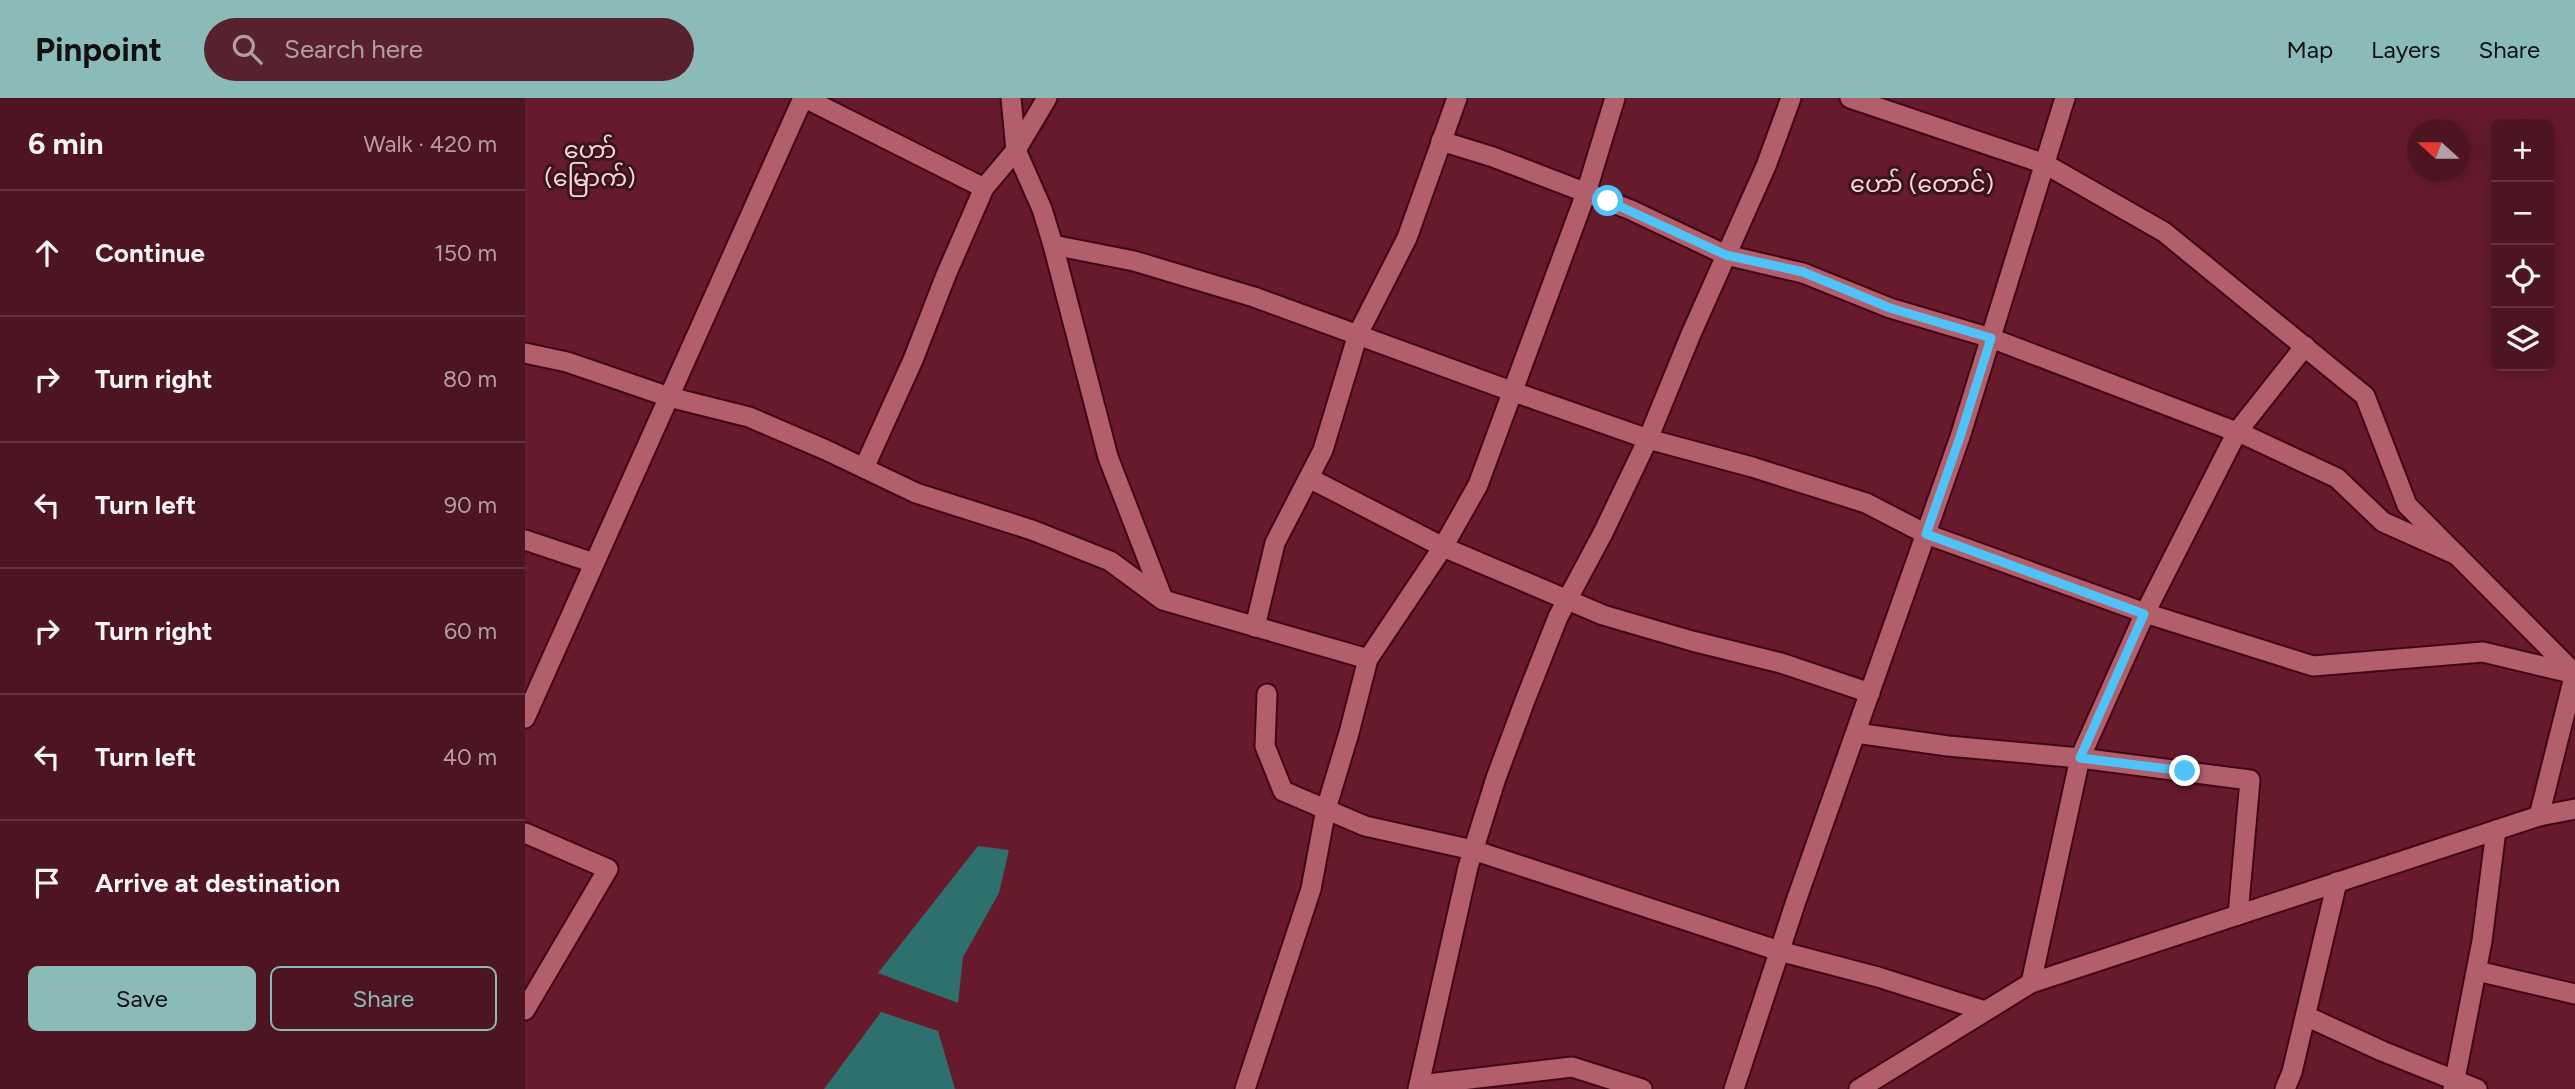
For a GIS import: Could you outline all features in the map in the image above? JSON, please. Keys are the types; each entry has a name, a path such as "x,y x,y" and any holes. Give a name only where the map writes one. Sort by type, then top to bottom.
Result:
{"street":[{"path":"525,718 804,98 984,188"},
{"path":"1011,98 1016,150 1042,209 1053,245 1108,457 1163,600"},
{"path":"864,468 913,360 984,188 1016,150 1047,98"},
{"path":"1255,627 1275,543 1323,450 1358,334 1407,238 1457,98"},
{"path":"1245,1089 1311,890 1326,809 1368,659 1443,547 1478,485 1586,193 1615,98"},
{"path":"1642,1089 1572,1067 1418,1087 1473,850 1496,778 1558,617 1603,533 1648,439 1691,334 1766,166 1791,98"},
{"path":"1850,98 2045,164 2164,232 2365,396 2407,505 2575,674"},
{"path":"1734,1089 1779,951 1960,437 2065,98"},
{"path":"1441,141 1493,157 1631,210 1726,255 1803,272 1890,308 1991,338 2237,432 2337,478 2383,522 2457,555"},
{"path":"1053,245 1134,261 1254,297 1648,439 1752,467 1866,503 1926,534 2144,614 2313,666 2483,652 2575,674"},
{"path":"2031,983 2080,758 2144,614 2237,432 2305,346"},
{"path":"525,354 567,362 669,397 749,417 916,493 1032,530 1110,561 1163,600 1368,659"},
{"path":"1309,478 1443,547 1603,615 1781,663 1870,692"},
{"path":"525,540 594,563"},
{"path":"2539,816 2575,674"},
{"path":"1267,694 1265,746 1283,791 1365,826 1473,850 1779,951 1878,977 1985,1012"},
{"path":"1856,733 2250,780 2238,915"},
{"path":"1859,1089 2031,983 2539,816 2575,809"},
{"path":"2455,1085 2477,971 2496,830"},
{"path":"525,833 608,869 525,1010"},
{"path":"2285,1089 2293,1073 2337,882"},
{"path":"2477,971 2575,994"},
{"path":"2306,1016 2455,1085 2477,1089"}],"water":[{"path":"978,846 1009,850 999,893 963,957 958,1003 878,973"},
{"path":"881,1012 938,1031 955,1089 824,1089"}],"district":[{"name":"ဟော် (မြောက်)","path":"590,164"},
{"name":"ဟော် (တောင်)","path":"1922,184"}],"route":[{"path":"1608,201 1726,255 1803,272 1890,308 1991,338 1926,534 2144,614 2080,758 2185,771"}]}
